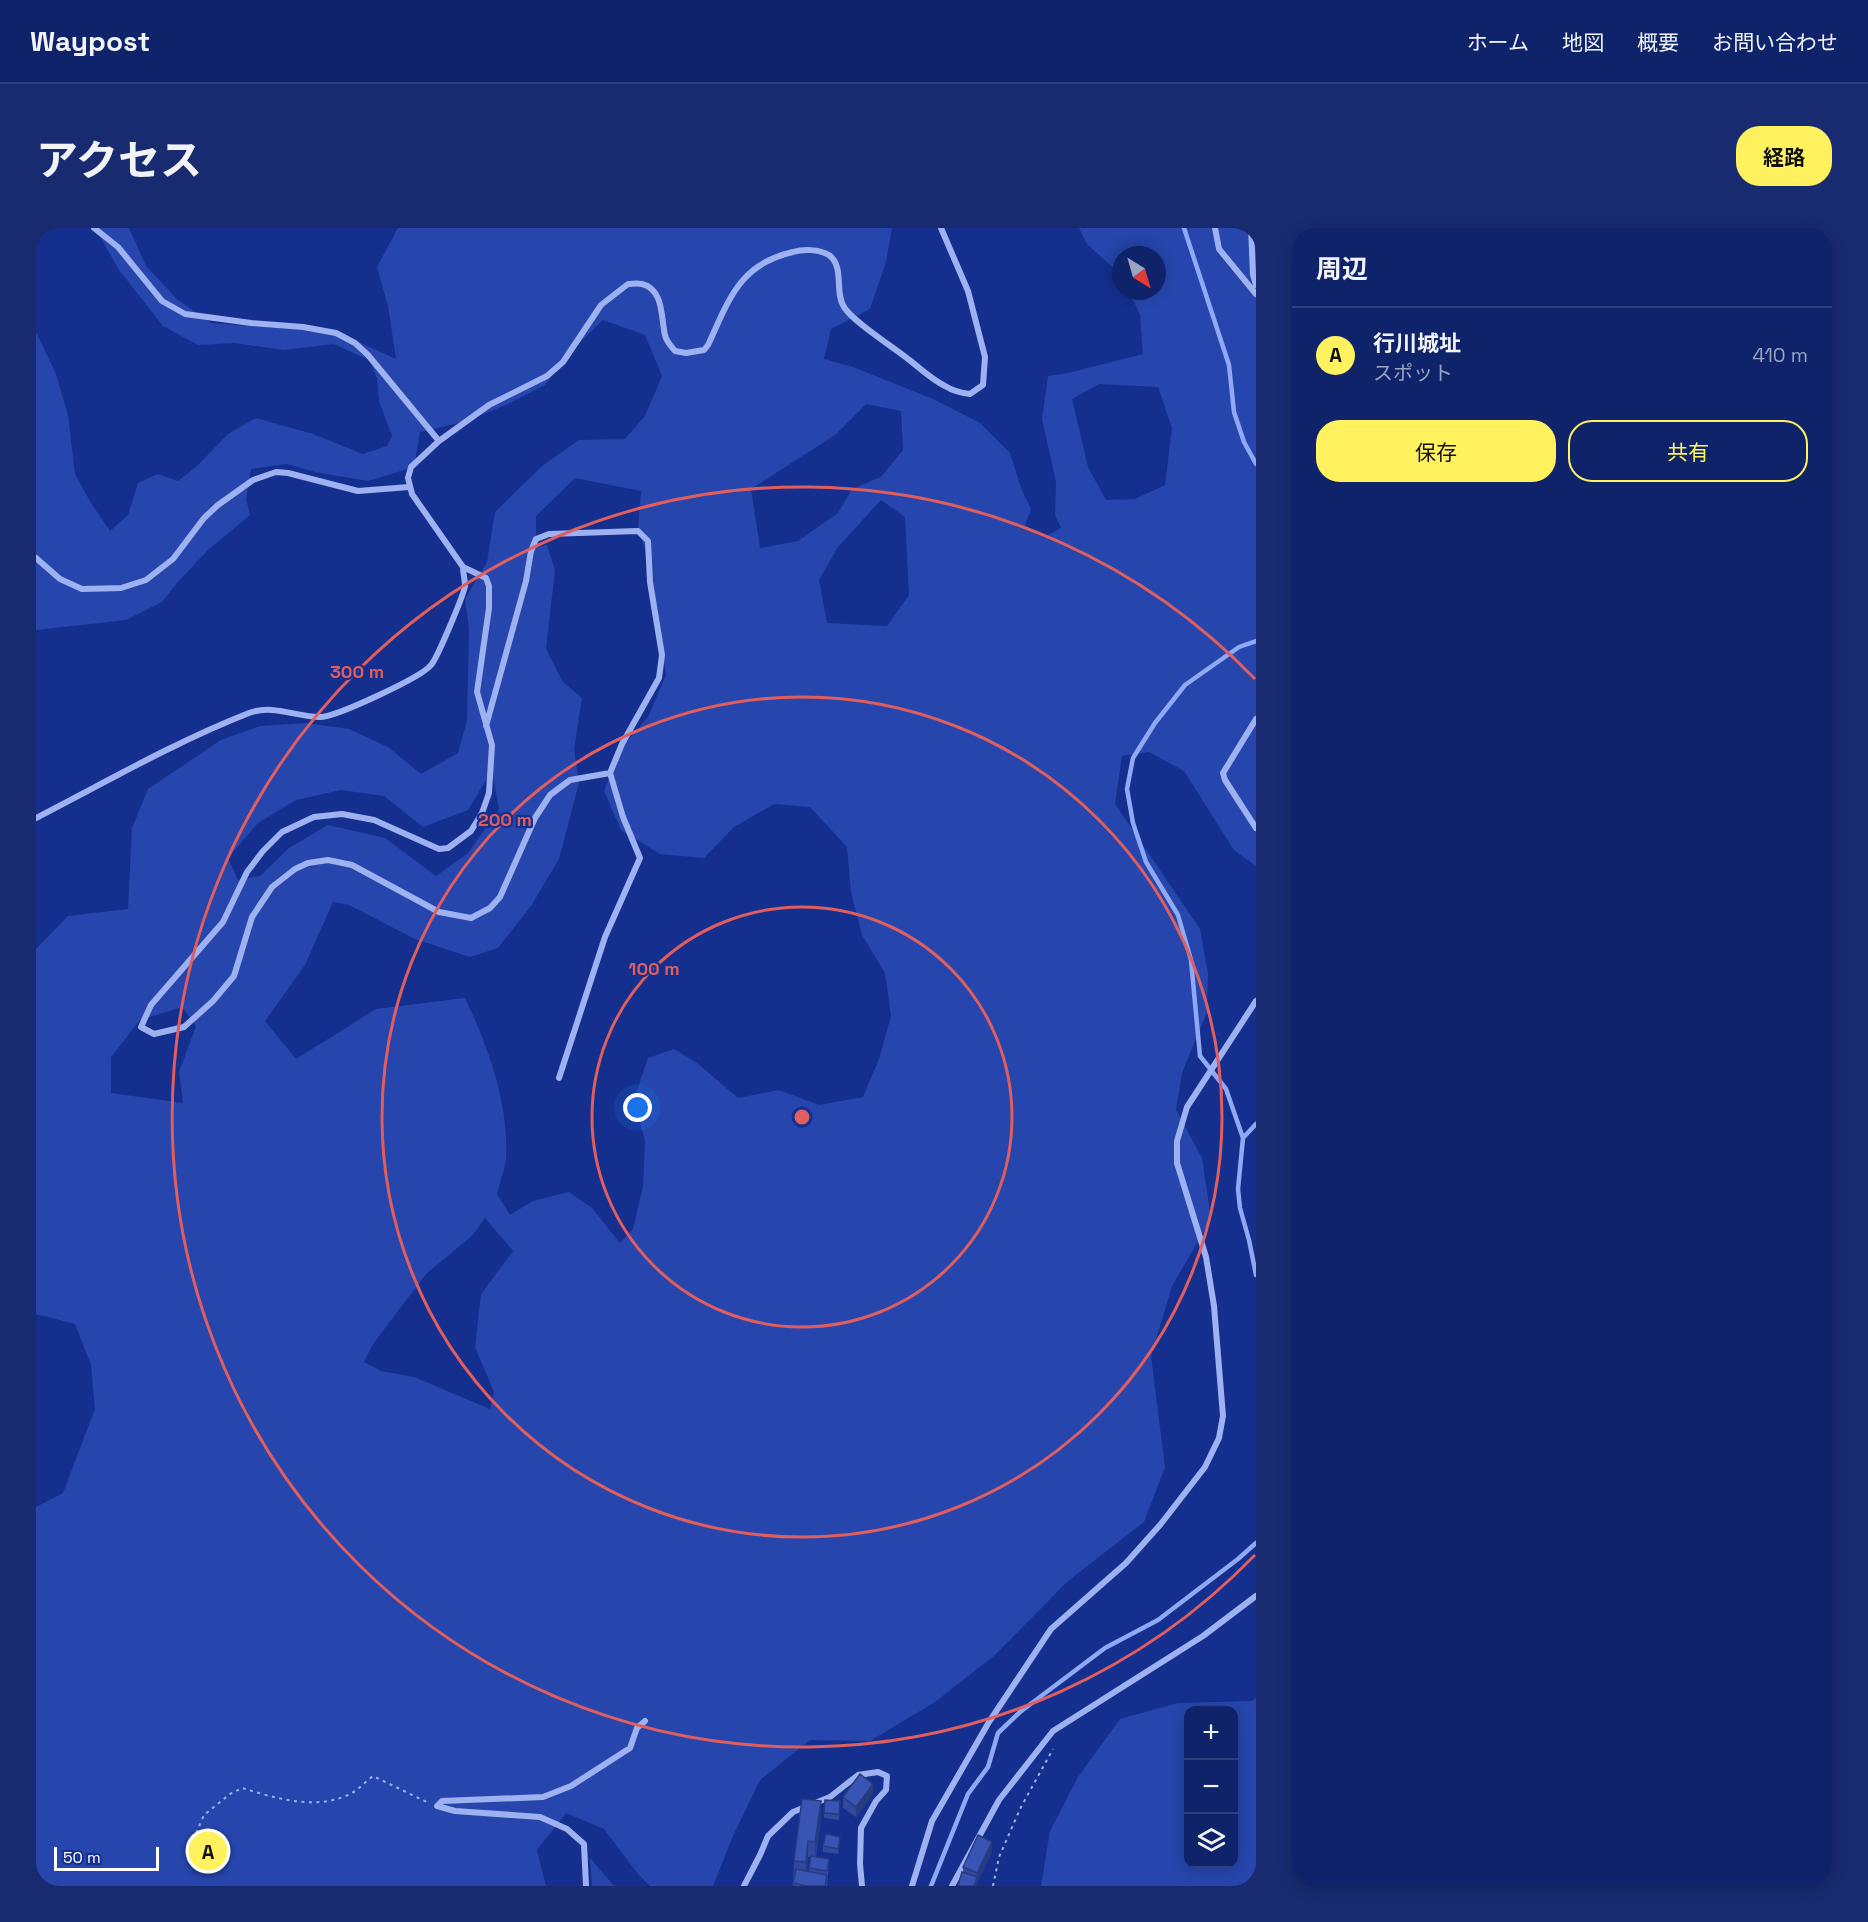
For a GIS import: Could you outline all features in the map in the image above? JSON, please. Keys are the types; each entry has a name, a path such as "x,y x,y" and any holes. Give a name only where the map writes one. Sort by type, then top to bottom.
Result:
{"street":[{"path":"94,228 118,247 162,301 185,314 303,327 336,333 355,344 439,441"},
{"path":"36,818 199,734 252,712 267,709 320,717 333,715 369,700 432,665 465,586 463,567 412,494 409,487 411,467 439,441 489,405 547,376 563,362 601,305 628,284 643,284 651,288 662,310 665,336 675,351 686,353 704,350 732,292 743,278 774,256 799,250 812,250 829,255 836,264 843,306 865,326 942,385 957,393 970,394 983,385 985,357 968,291 941,228"},
{"path":"1215,228 1219,249 1256,294"},
{"path":"1251,228 1253,274 1256,285"},
{"path":"36,558 60,579 82,589 121,588 146,580 173,559 204,518 253,480 276,472 358,491 409,487"},
{"path":"486,726 536,539 549,534 638,531 648,540 650,582 662,654 660,678 622,744 610,773 623,817 640,858 605,937 559,1078"},
{"path":"463,567 486,578 489,586 489,608 477,692 492,745 492,754 489,793 482,813 471,831 448,848 439,849 374,820 342,814 314,817 282,832 262,850 247,872 223,921 151,1005 141,1027 154,1034 184,1027 213,1001 234,976 252,917 272,886 295,869 328,860 352,865 439,912 471,918 490,908 500,897 535,818 550,795 570,780 610,773"},
{"path":"1256,719 1223,773 1225,780 1256,828"},
{"path":"912,1886 937,1811 989,1722 1051,1629 1126,1563 1160,1525 1205,1467 1219,1438 1223,1416 1214,1306 1206,1257 1177,1163 1177,1141 1187,1107 1256,1001"},
{"path":"952,1886 999,1800 1053,1731 1203,1636 1256,1596"},
{"path":"586,1886 584,1844 567,1829 540,1817 455,1811 437,1806 442,1801 543,1797 571,1786 630,1748 638,1728 645,1721"},
{"path":"744,1886 768,1836 794,1812 830,1797 858,1775 878,1772 887,1776 886,1790 876,1801 861,1828 862,1886"}],"path":[{"path":"993,1886 999,1857 1020,1807 1053,1750 1053,1731"},
{"path":"202,1853 194,1838 204,1815 230,1794 242,1788 273,1797 316,1803 349,1794 373,1776 437,1806"}],"shaded area":[{"path":"95,228 129,228 146,266 178,300 211,323 339,333 396,359 388,306 377,267 398,228 892,228 886,262 870,309 831,329 824,359 853,367 933,399 980,423 1010,453 1021,488 1031,509 1025,525 1044,537 1061,528 1055,515 1056,482 1042,419 1048,376 1143,354 1140,315 1133,300 1166,300 1166,246 1112,246 1112,267 1087,244 1079,228 1256,228 1256,866 1234,850 1184,771 1149,752 1122,756 1115,804 1200,929 1208,974 1207,1012 1182,1073 1176,1110 1202,1158 1211,1219 1172,1286 1151,1356 1165,1467 1144,1522 1068,1581 995,1655 935,1702 870,1741 810,1740 760,1780 733,1836 713,1886 650,1886 638,1874 604,1829 566,1813 537,1850 546,1886 36,1886 36,1507 63,1493 95,1409 91,1365 75,1324 36,1314 36,949 68,916 128,909 132,828 148,789 221,740 260,726 306,723 349,729 388,747 421,774 458,753 467,720 469,629 465,599 487,562 495,512 542,466 579,440 625,439 645,416 662,376 645,335 603,320 572,350 545,385 506,405 463,422 420,432 414,467 368,481 315,472 287,464 251,469 246,499 250,515 208,550 162,602 126,620 36,630 36,332 56,374 68,415 75,474 110,531 128,515 138,483 158,474 178,481 196,467 228,434 256,418 313,434 363,454 387,446 392,436 379,401 377,378 369,360 334,344 284,350 235,343 198,345 163,326 119,270","holes":["1099,384 1158,387 1172,428 1165,485 1135,499 1106,500 1088,467 1072,399","866,404 901,411 903,450 881,477 852,489 838,513 798,541 760,548 751,489 835,435","575,478 641,491 638,528 648,559 666,675 648,717 620,750 604,791 621,830 660,854 704,858 734,827 774,804 810,807 847,847 851,892 862,935 885,973 891,1016 879,1059 863,1097 819,1105 779,1090 738,1098 697,1063 674,1049 648,1058 634,1099 645,1142 643,1186 633,1229 620,1243 592,1208 569,1192 533,1201 510,1215 497,1194 506,1158 506,1137 500,1096 489,1055 465,998 376,1009 296,1059 265,1021 305,965 333,902 349,905 415,939 470,957 498,948 531,906 559,859 579,783 574,749 582,698 563,682 546,649 555,570 547,545 536,547 536,516","881,500 905,517 909,595 887,626 827,623 819,580 838,547","492,770 499,809 468,853 436,876 385,838 328,825 289,848 260,876 238,880 228,858 258,823 296,800 341,790 384,796 423,827 468,810","182,1007 196,1026 179,1072 183,1103 111,1093 111,1057 140,1020","485,1218 513,1251 481,1294 475,1347 494,1392 490,1409 414,1377 381,1371 364,1362 373,1344 426,1274 473,1235"]},
{"path":"1256,1698 1256,1886 1041,1886 1050,1831 1078,1777 1120,1719 1178,1703 1251,1701"},
{"path":"590,1858 614,1886 592,1886"}],"building":[{"path":"860,1774 873,1784 856,1807 843,1797"},
{"path":"802,1799 821,1801 815,1842 808,1841 806,1862 794,1861"},
{"path":"825,1800 840,1801 839,1814 824,1813"},
{"path":"826,1834 840,1837 838,1849 823,1846"},
{"path":"978,1835 992,1842 977,1873 963,1867"},
{"path":"811,1856 829,1859 827,1871 809,1868"},
{"path":"796,1869 827,1875 825,1886 793,1883"},
{"path":"962,1872 977,1877 974,1886 958,1886"}],"waterway":[{"path":"1184,228 1229,365 1234,412 1244,442 1256,464"},
{"path":"1256,641 1239,647 1185,685 1155,723 1133,758 1127,789 1133,823 1146,862 1178,915 1191,960 1200,1056 1226,1089 1243,1138 1238,1189 1240,1208 1256,1275"},
{"path":"1243,1138 1256,1124"},
{"path":"931,1886 968,1794 988,1767 998,1733 1020,1712 1105,1648 1158,1620 1256,1543"}],"place":[{"name":"行川城址","path":"208,1851"}]}
